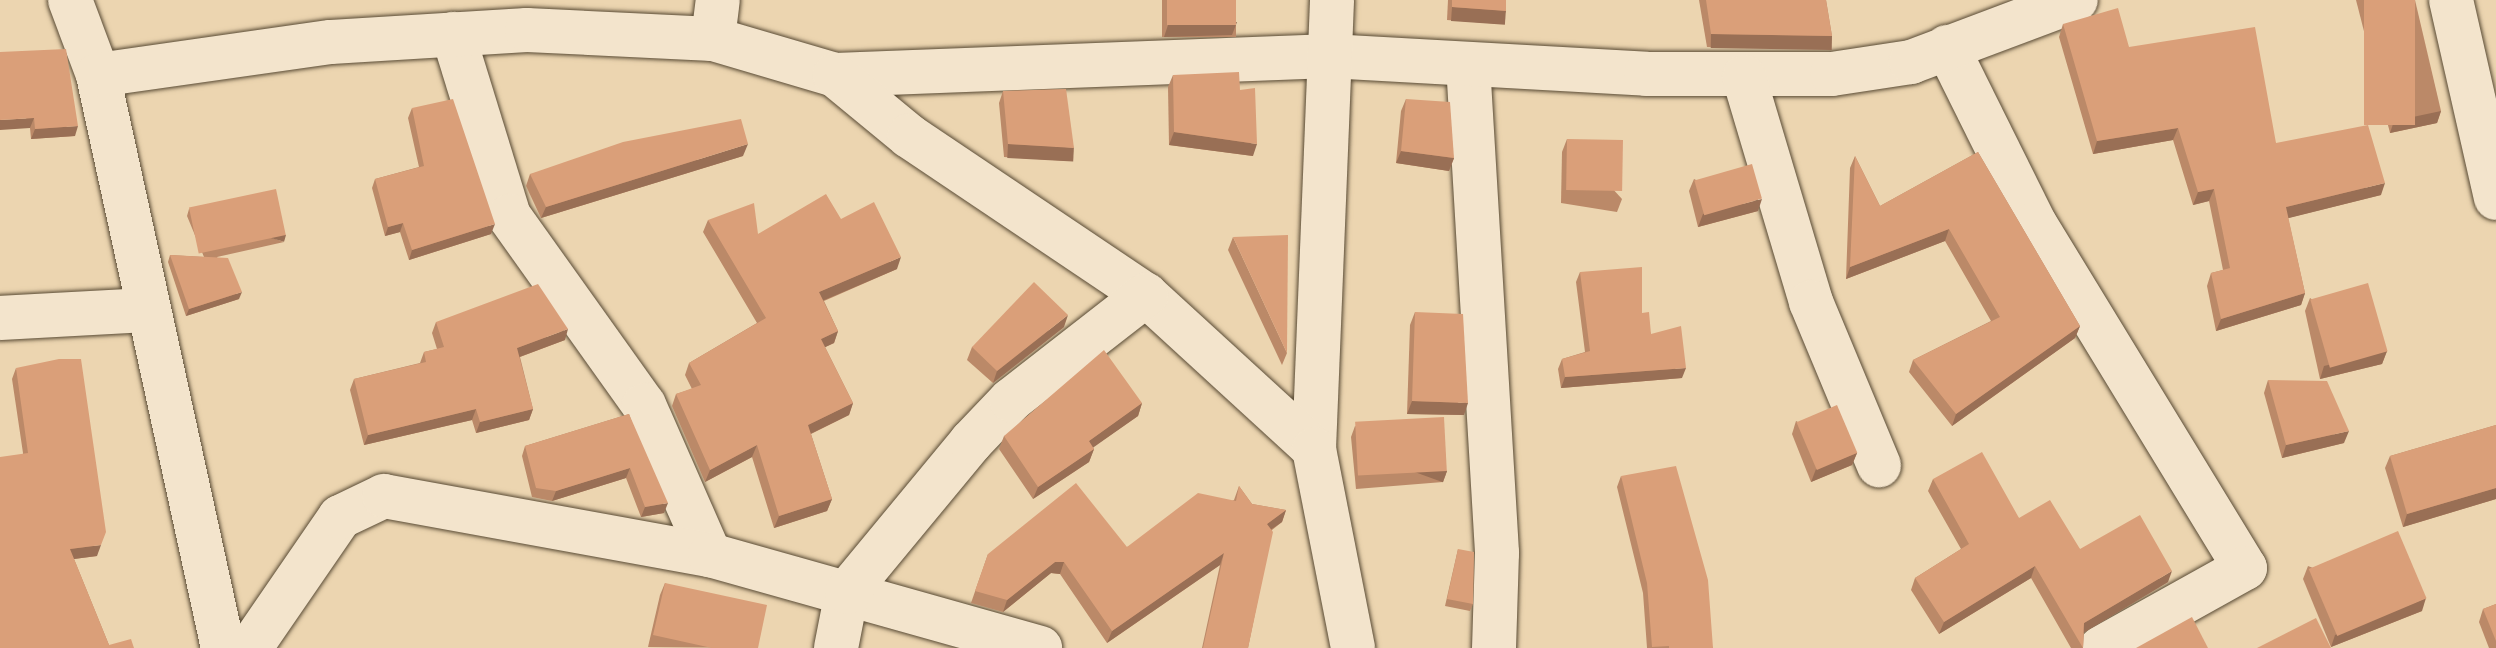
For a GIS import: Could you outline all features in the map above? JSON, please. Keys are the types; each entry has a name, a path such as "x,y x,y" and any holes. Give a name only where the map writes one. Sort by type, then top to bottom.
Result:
{"street":[{"path":"70,0 98,75 223,648"},
{"path":"1332,0 1314,449 1353,648"},
{"path":"835,75 1329,56 1744,77 1896,65 2076,0"},
{"path":"2451,0 2496,198"},
{"path":"98,75 331,42 716,19 835,75 921,144 1146,295 1314,449"},
{"path":"453,34 509,216 644,405 710,555"},
{"path":"1947,47 2035,224 2245,568 2101,648"},
{"path":"1468,64 1497,553 1494,648"},
{"path":"1744,77 1811,302 1879,465"},
{"path":"836,648 847,592 1011,400 1146,295"},
{"path":"0,318 148,310"},
{"path":"250,648 340,517 384,496 710,555 847,592 958,631 1040,648"}],"building":[{"path":"1167,0 1236,0 1236,25 1167,25"},
{"path":"1452,0 1506,0 1506,11 1452,7"},
{"path":"1706,0 1826,0 1832,36 1711,34"},
{"path":"2364,0 2415,0 2415,125 2364,125"},
{"path":"2118,8 2129,47 2255,27 2276,143 2368,125 2385,183 2286,207 2305,293 2221,319 2211,273 2230,268 2214,189 2198,192 2178,128 2097,141 2063,24"},
{"path":"66,49 78,126 35,129 34,118 0,120 0,52"},
{"path":"1239,72 1240,90 1255,88 1257,144 1174,132 1173,75"},
{"path":"1066,89 1074,148 1008,144 1003,91"},
{"path":"453,99 495,224 412,250 403,223 388,227 375,179 424,166 412,108"},
{"path":"1406,99 1450,102 1454,158 1401,151"},
{"path":"741,119 748,144 546,207 530,174 623,142"},
{"path":"1567,139 1623,140 1622,191 1566,190"},
{"path":"1978,152 2080,326 1956,414 1913,360 2000,317 1949,229 1850,267 1855,156 1880,206"},
{"path":"1752,164 1762,199 1704,215 1694,181"},
{"path":"276,189 286,235 199,253 189,208"},
{"path":"826,194 841,219 874,202 901,257 819,292 838,331 821,339 853,403 808,425 832,499 779,516 757,445 710,470 676,394 701,385 689,363 766,318 708,220 754,203 758,234"},
{"path":"1288,235 1287,353 1233,237"},
{"path":"170,255 228,258 242,292 189,309"},
{"path":"1642,267 1642,313 1649,312 1651,334 1681,326 1686,368 1565,377 1562,359 1590,351 1580,272"},
{"path":"1034,282 1068,315 997,371 972,347"},
{"path":"2368,283 2388,351 2330,368 2310,300"},
{"path":"538,284 568,329 517,348 533,409 480,422 476,409 368,435 354,379 426,362 424,352 444,347 436,322"},
{"path":"1415,312 1463,314 1468,403 1412,401"},
{"path":"1104,350 1142,403 1089,441 1094,449 1038,487 1004,436"},
{"path":"59,359 81,359 106,532 101,545 70,549 109,645 131,639 134,648 0,648 0,457 28,453 16,368"},
{"path":"2268,380 2327,381 2349,431 2286,445"},
{"path":"1837,405 1857,453 1817,470 1796,422"},
{"path":"629,414 668,503 645,507 630,468 556,491 536,488 525,446"},
{"path":"1444,417 1447,471 1358,476 1355,422"},
{"path":"2496,425 2496,488 2407,514 2390,456"},
{"path":"1982,452 2019,518 2050,500 2080,549 2140,515 2172,571 2084,623 2083,648 2035,566 1944,622 1915,578 1969,544 1933,479"},
{"path":"1676,466 1708,580 1713,648 1652,647 1647,583 1621,476"},
{"path":"1076,483 1127,547 1198,493 1236,501 1239,486 1252,504 1286,510 1267,524 1273,532 1248,648 1203,648 1224,553 1112,631 1064,562 1055,562 1007,600 975,591 988,554"},
{"path":"2398,531 2427,598 2337,636 2309,569"},
{"path":"1458,549 1474,552 1473,604 1447,599"},
{"path":"665,583 767,605 758,648 712,648 653,635"},
{"path":"2496,604 2496,641 2483,609"},
{"path":"2192,617 2208,648 2136,648"},
{"path":"2316,618 2331,648 2257,648"}]}
